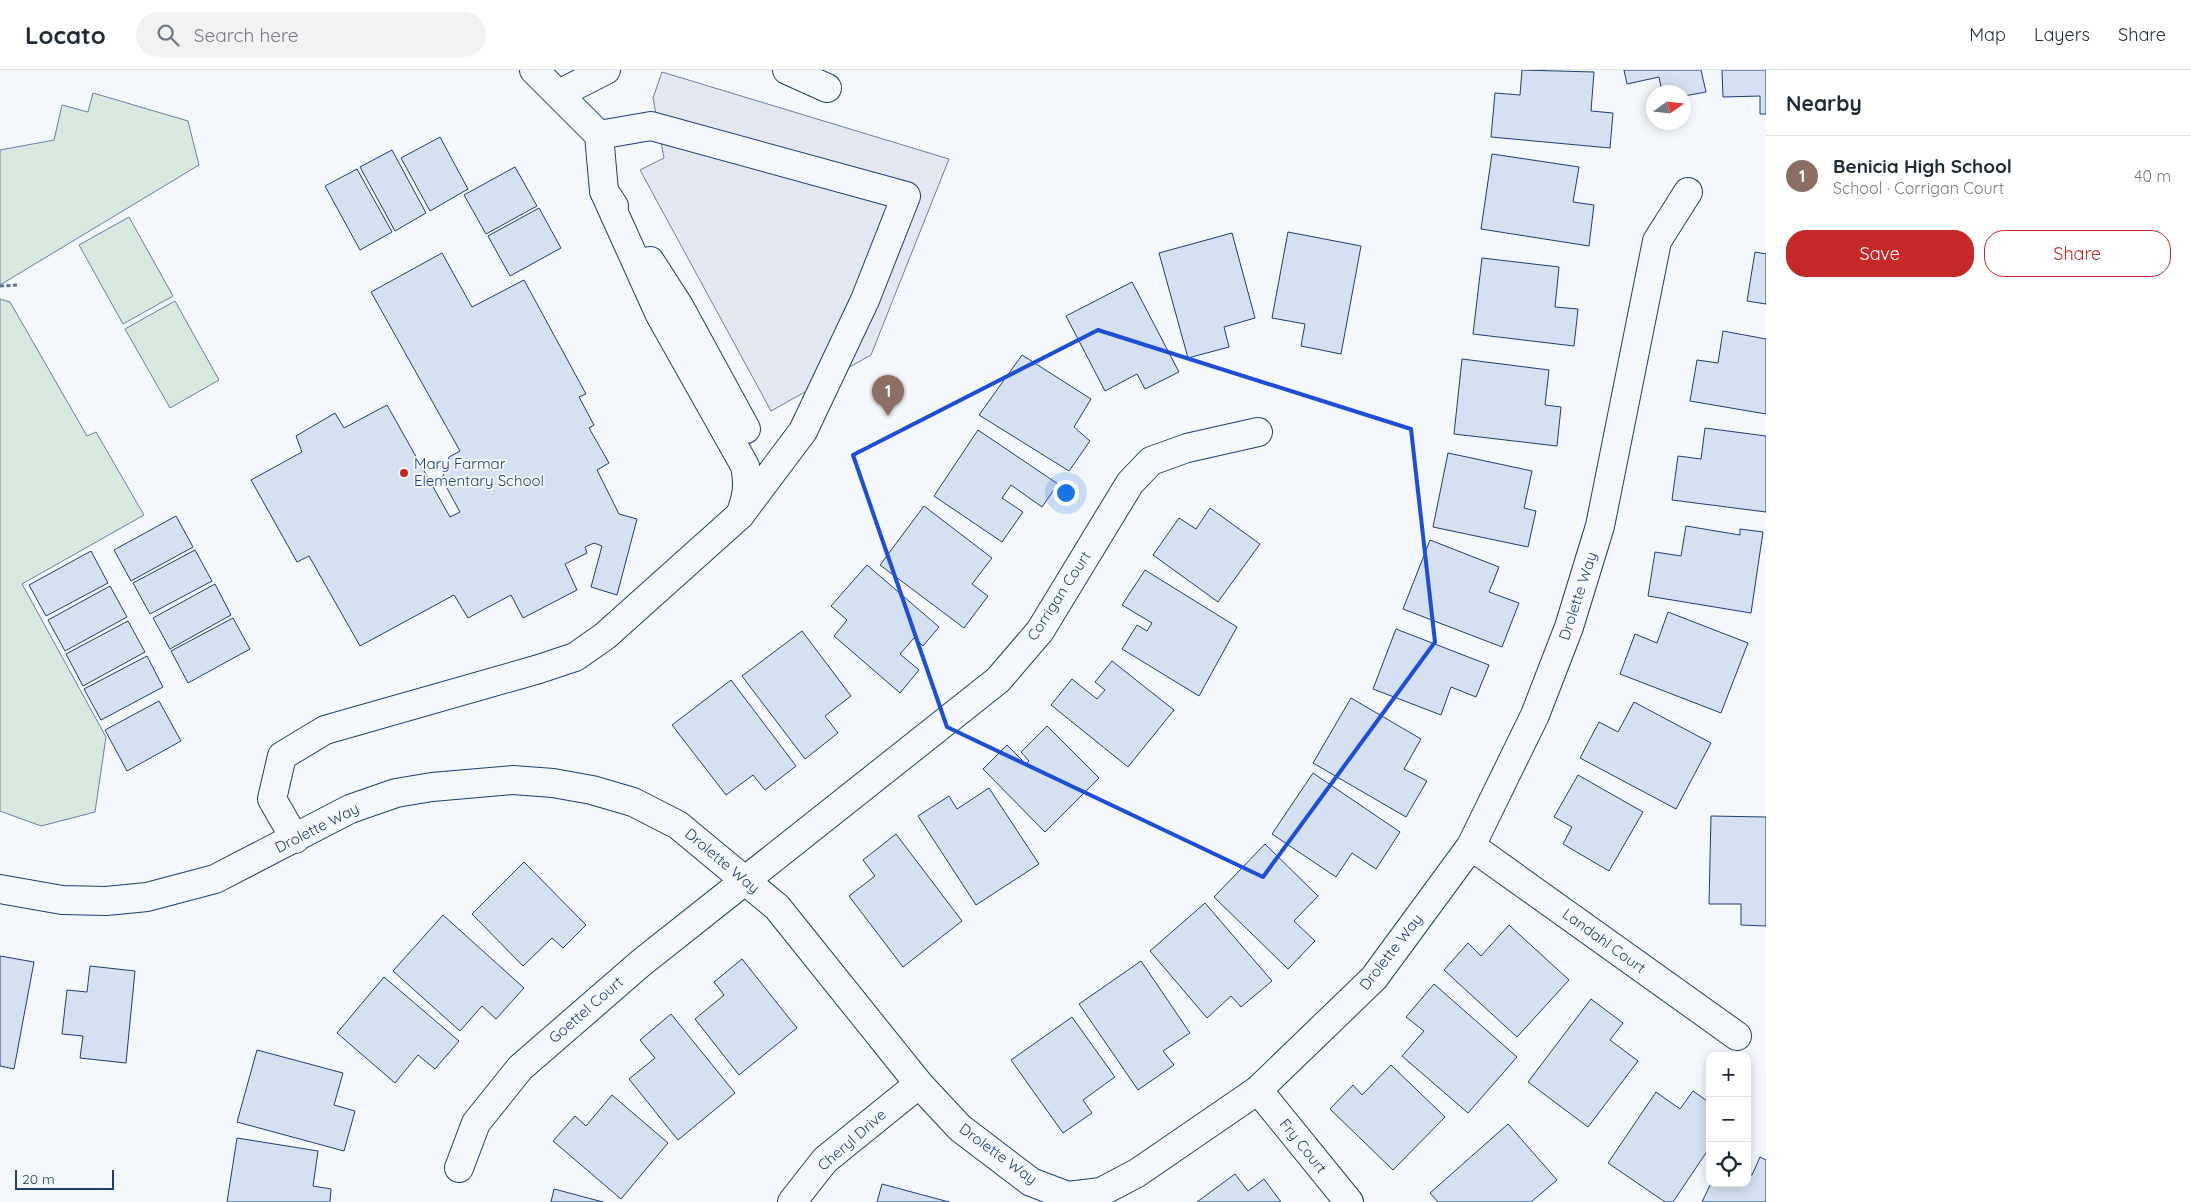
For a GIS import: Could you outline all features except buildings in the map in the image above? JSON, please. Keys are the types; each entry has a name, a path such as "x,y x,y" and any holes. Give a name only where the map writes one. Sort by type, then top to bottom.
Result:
{"street":[{"path":"534,70 599,135 604,191 660,315 745,466 748,480 747,496 740,515"},
{"path":"559,94 606,70"},
{"path":"787,70 827,88"},
{"path":"295,839 272,799 282,756 325,730 540,669 575,657 605,636 740,515 803,431 865,300 906,196 651,126 599,135"},
{"path":"604,191 679,306 770,474"},
{"name":"Drolette Way","path":"0,889 62,900 106,901 148,897 215,879 350,809 396,793 476,782 513,780 553,783 592,790 633,802 678,825 777,907 919,1084 960,1128 1031,1182 1068,1196 1101,1192 1137,1173 1258,1090 1374,978 1471,846 1535,715 1569,627 1600,526 1657,241 1688,192"},
{"name":"Corrigan Court","path":"746,880 998,680 1040,631 1130,482 1151,461 1187,448 1258,432"},
{"name":"Landahl Court","path":"1471,846 1737,1036"},
{"name":"Goettel Court","path":"459,1168 476,1123 520,1068 641,963 746,880"},
{"name":"Cheryl Drive","path":"792,1202 825,1160 919,1084"},
{"name":"Fry Court","path":"1258,1090 1349,1202"}],"path":[{"path":"0,286 18,285"}],"highlighted area":[{"path":"1098,330 1411,429 1435,642 1263,877 947,727 853,455"}],"shaded area":[{"path":"662,72 949,159 871,355 771,411 640,170 664,158 653,98"},
{"path":"93,93 188,121 199,165 0,285 0,150 54,140 62,105 88,112"},
{"path":"129,217 173,296 123,324 79,245"},
{"path":"0,299 10,302 87,436 96,432 144,515 22,584 106,737 95,812 41,826 0,811"},
{"path":"175,301 219,380 170,408 125,329"}],"place":[{"name":"Benicia High School","path":"888,416"},
{"name":"Mary Farmar Elementary School","path":"404,473"}]}
